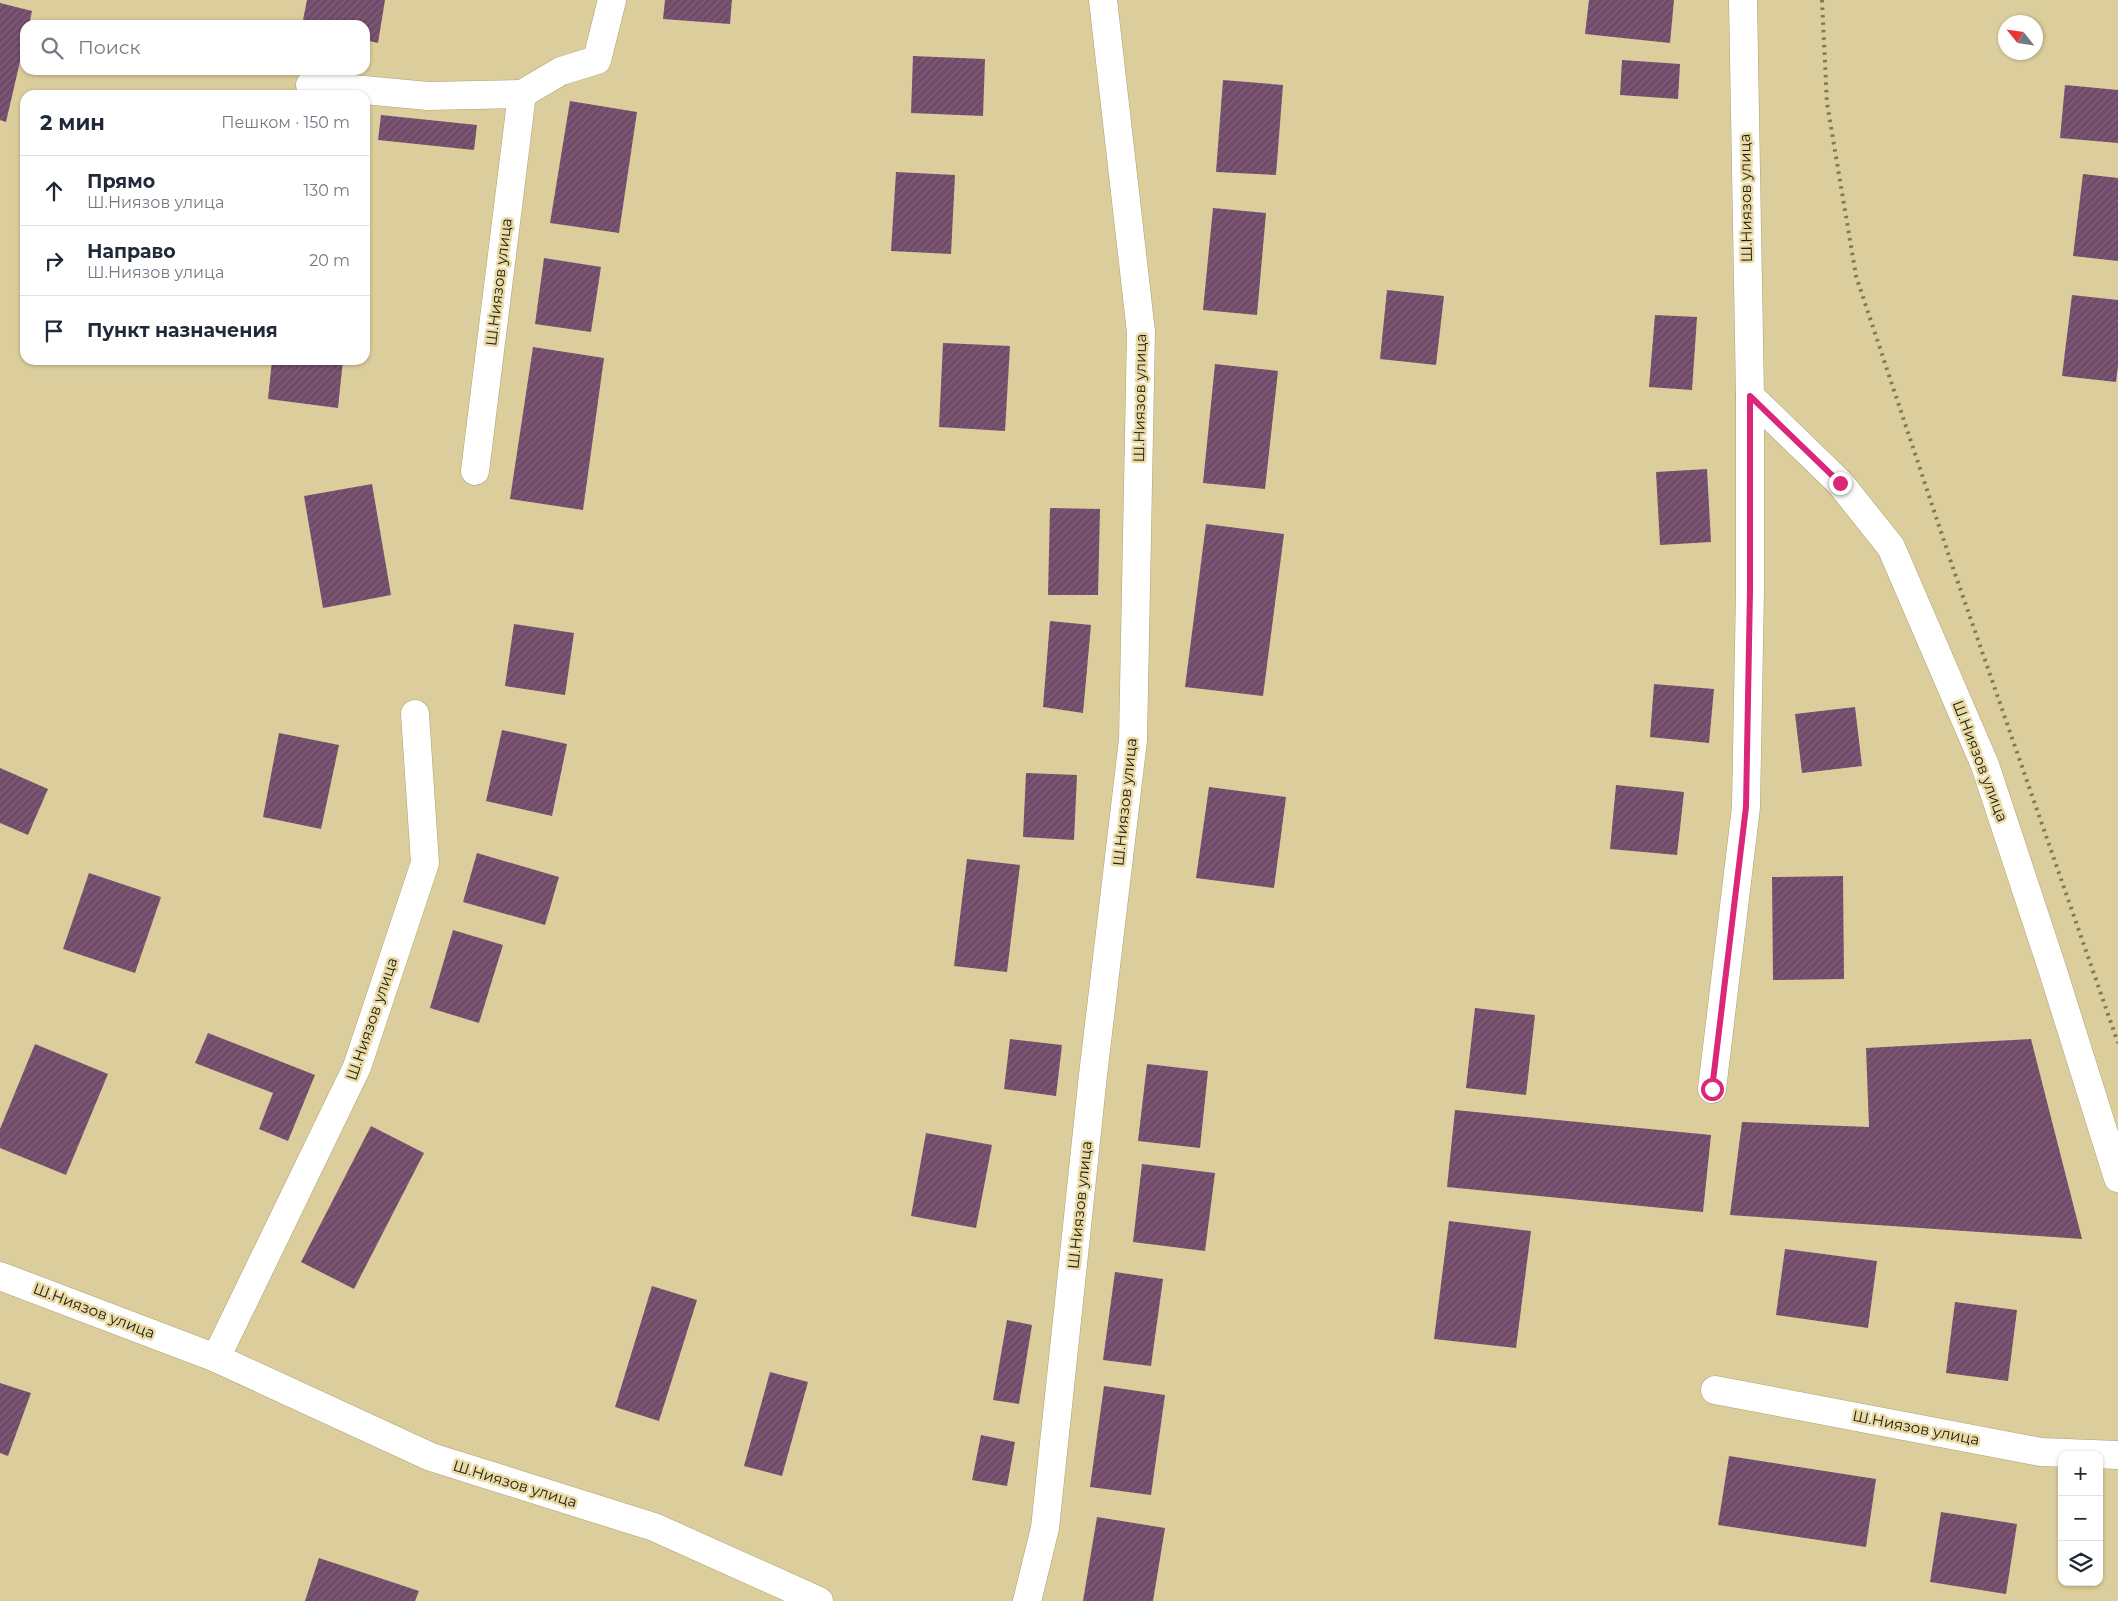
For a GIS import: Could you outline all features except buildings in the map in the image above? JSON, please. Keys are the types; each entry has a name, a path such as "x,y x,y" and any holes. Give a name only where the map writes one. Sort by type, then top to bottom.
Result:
{"street":[{"path":"370,91 428,96 522,94 561,71 597,60 612,0"},
{"name":"Ш.Ниязов улица","path":"1027,1601 1045,1528 1093,1075 1133,740 1141,332 1103,0"},
{"name":"Ш.Ниязов улица","path":"1712,1089 1746,807 1750,590 1750,396 1743,0"},
{"path":"310,85 364,90"},
{"name":"Ш.Ниязов улица","path":"475,471 522,94"},
{"name":"Ш.Ниязов улица","path":"1750,396 1840,483 1891,547 1985,765 2052,968 2118,1178"},
{"name":"Ш.Ниязов улица","path":"216,1358 358,1067 425,863 415,714"},
{"name":"Ш.Ниязов улица","path":"0,1276 216,1358 430,1457 654,1527 819,1601"},
{"name":"Ш.Ниязов улица","path":"1716,1390 2041,1452 2118,1455"}],"railway":[{"path":"1822,0 1827,103 1856,276 1953,568 2118,1043"}],"route":[{"path":"1712,1089 1746,807 1750,590 1750,396 1840,483"}]}
